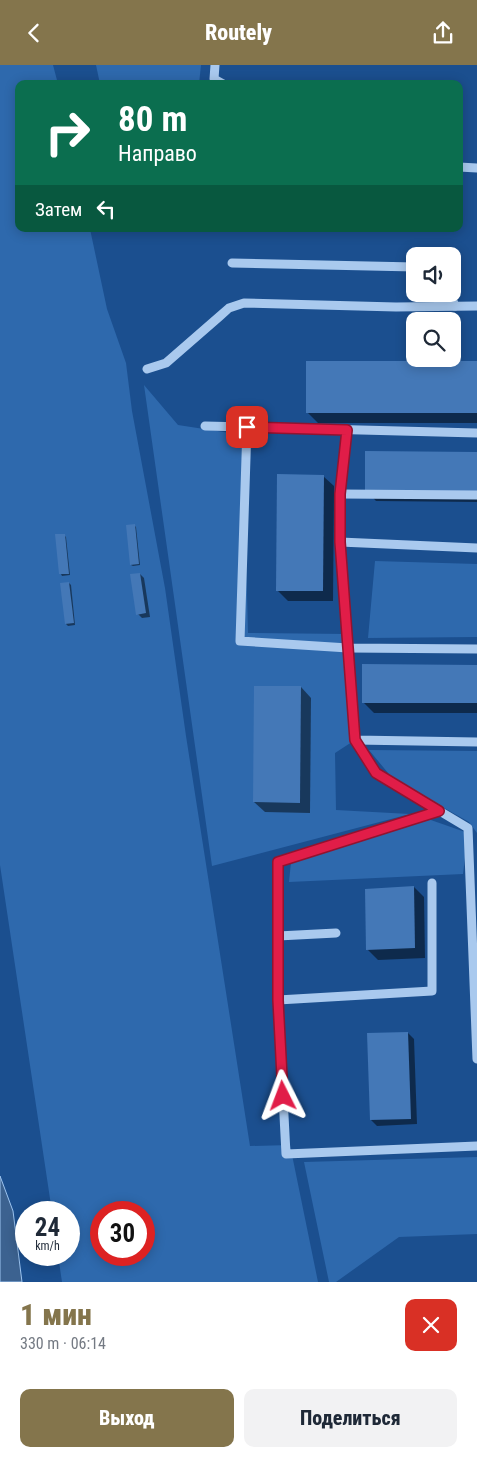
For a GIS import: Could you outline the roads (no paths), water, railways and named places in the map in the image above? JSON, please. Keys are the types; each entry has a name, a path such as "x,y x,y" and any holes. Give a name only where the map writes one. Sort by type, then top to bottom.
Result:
{"street":[{"path":"215,65 214,79 216,80"},
{"path":"463,167 477,168"},
{"path":"232,263 406,267"},
{"path":"453,302 455,307"},
{"path":"147,369 166,363 229,308 244,303 477,306"},
{"path":"205,426 477,433"},
{"path":"247,427 240,641 348,648 477,649"},
{"path":"347,430 340,494 340,542 355,740 376,773 468,828 473,842 477,1059"},
{"path":"340,494 477,495"},
{"path":"340,542 477,548"},
{"path":"355,740 477,742"},
{"path":"439,811 278,862 278,1000 286,1154 477,1146"},
{"path":"278,1000 432,991 432,883"},
{"path":"278,936 336,933"}]}
